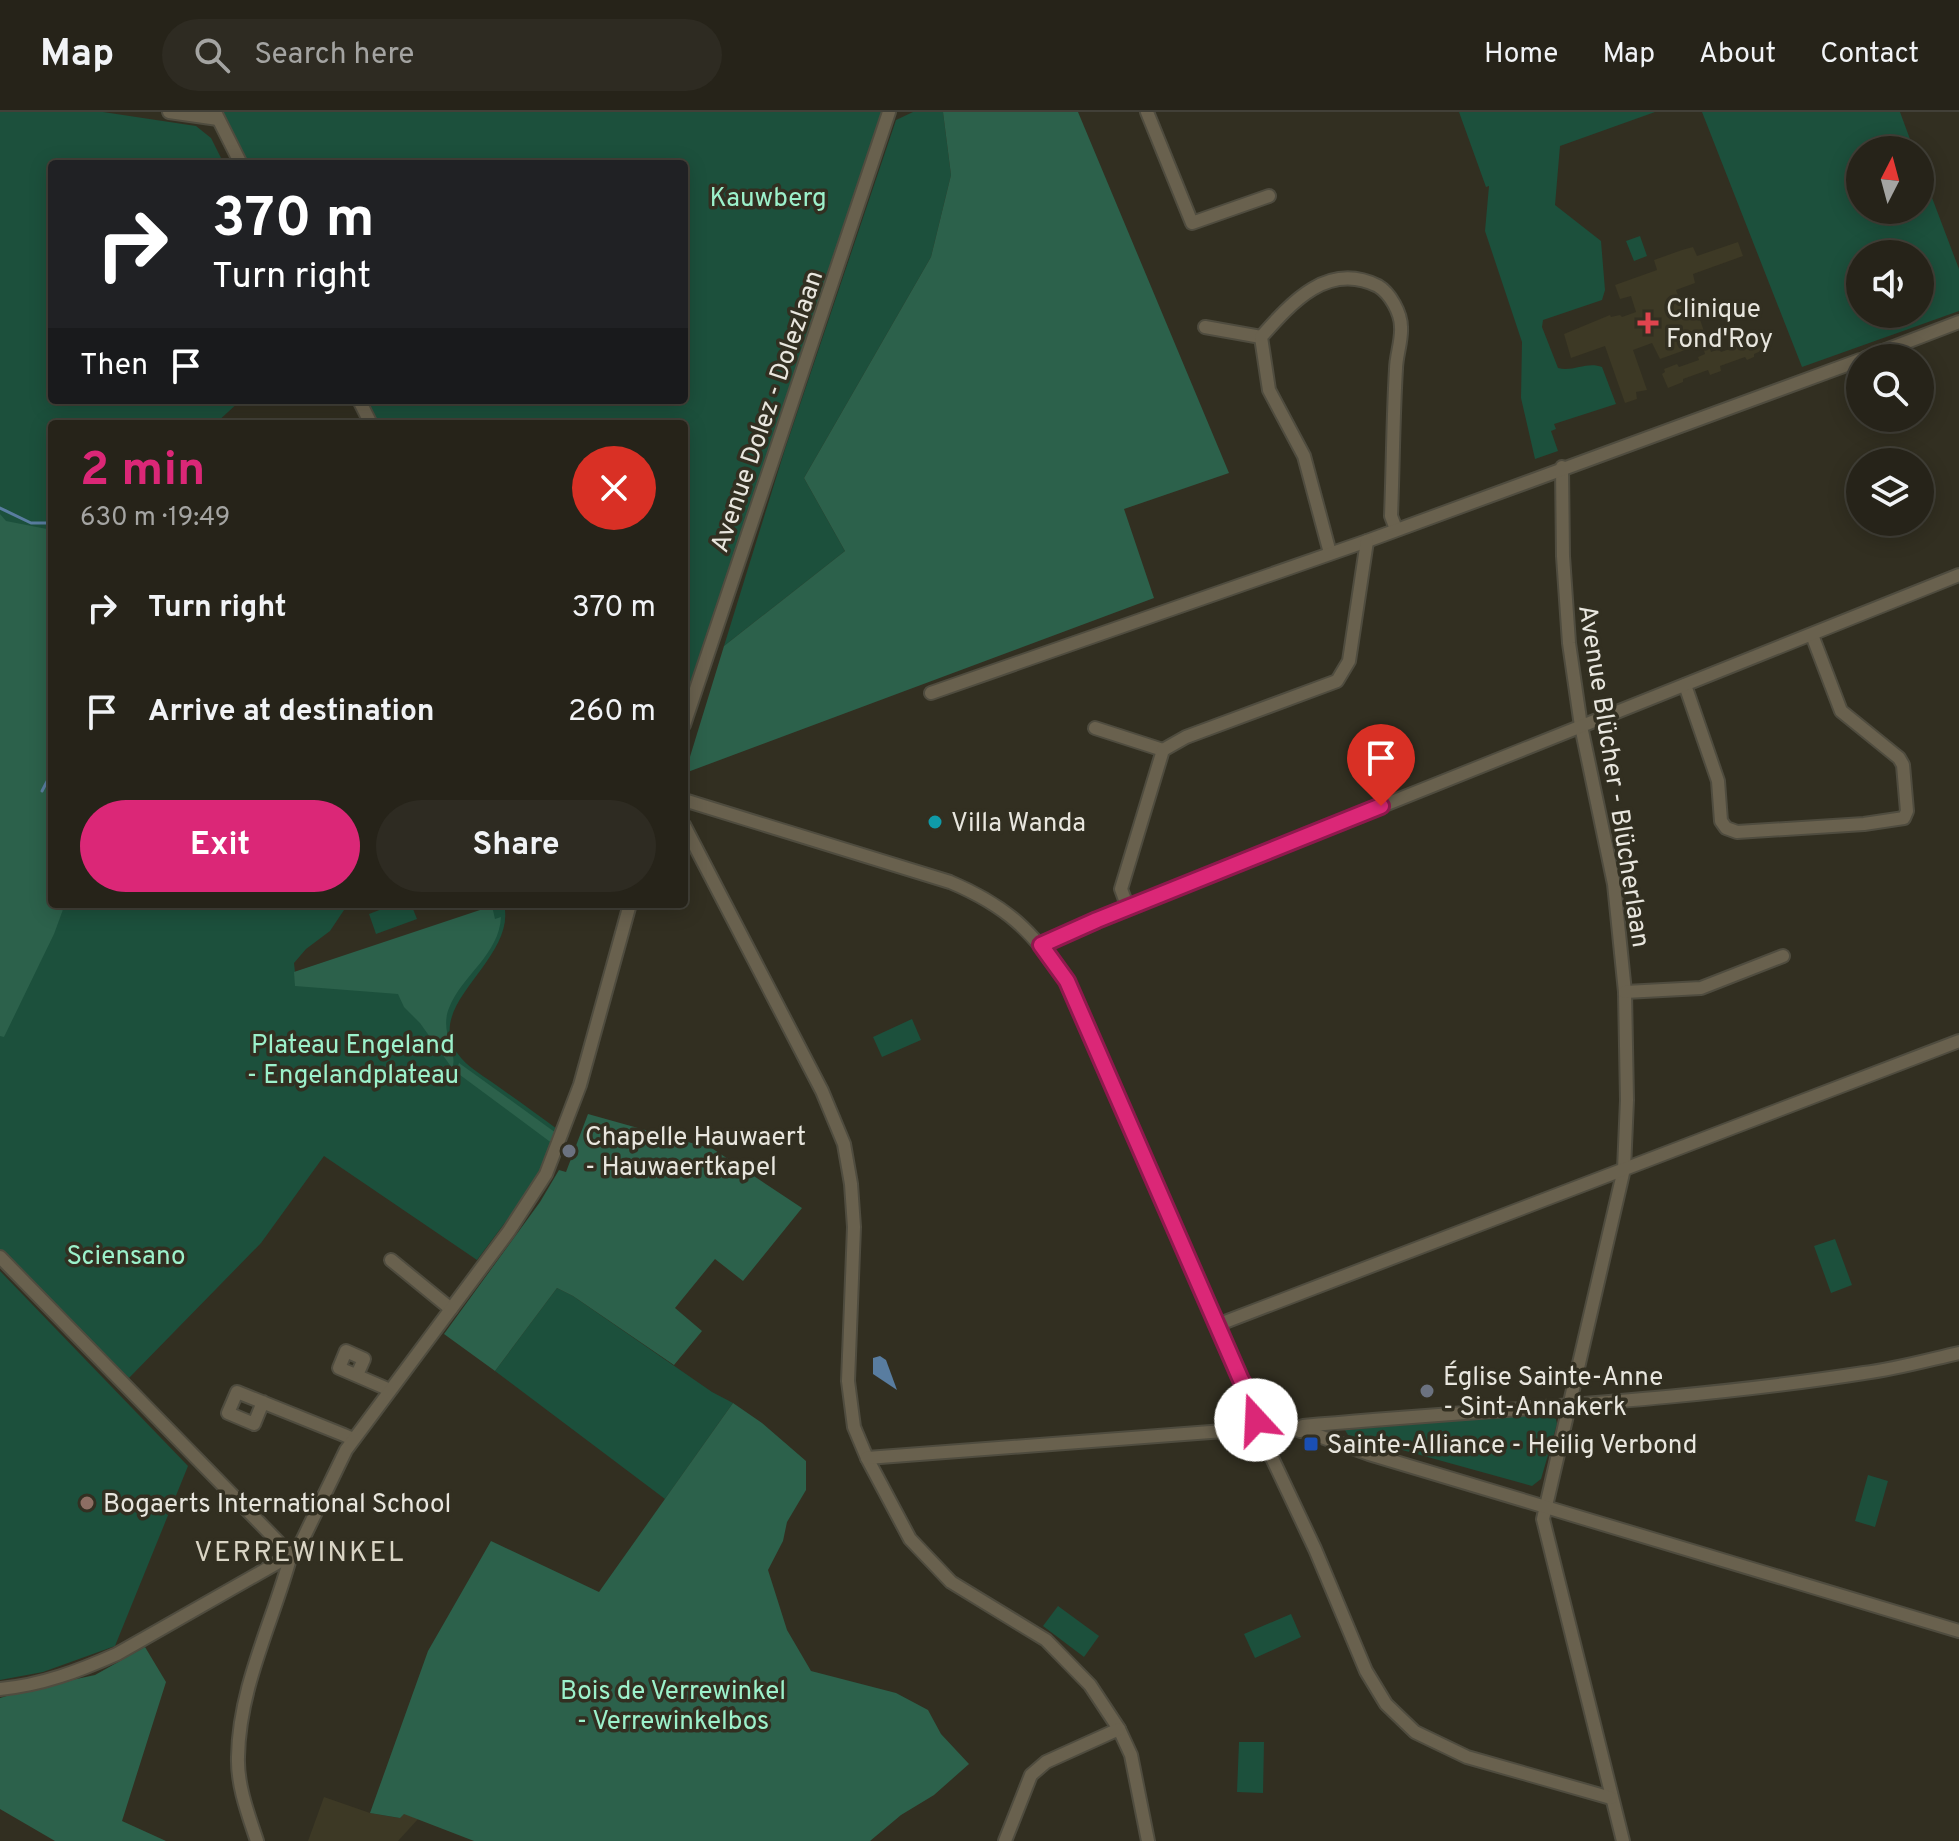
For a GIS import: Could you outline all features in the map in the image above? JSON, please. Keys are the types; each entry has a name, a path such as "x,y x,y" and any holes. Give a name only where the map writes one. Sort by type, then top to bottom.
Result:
{"street":[{"path":"169,112 216,115 239,160"},
{"name":"Avenue Dolez - Dolezlaan","path":"688,713 889,112"},
{"path":"1147,112 1192,223 1269,196"},
{"path":"1261,337 1291,303 1330,281 1359,277 1383,289 1397,309 1401,327 1396,367 1391,516 1396,529"},
{"path":"1901,344 1959,322"},
{"path":"1205,327 1261,337"},
{"path":"1261,337 1269,390 1304,456 1330,553"},
{"path":"931,693 1367,541 1846,365"},
{"name":"Avenue Blücher - Blücherlaan","path":"1562,467 1565,603 1581,726 1614,884 1625,992 1627,1100 1624,1169 1543,1519 1623,1841"},
{"path":"1128,908 1121,889 1163,750 1186,737 1337,681 1349,661 1367,541"},
{"path":"1041,945 1959,575"},
{"path":"1685,685 1713,763 1718,781 1721,821 1726,828 1737,832 1864,824 1904,818 1907,811 1903,765 1899,758 1841,711 1812,635"},
{"path":"1095,728 1163,750"},
{"path":"688,801 950,882 977,894 1003,911 1041,945 1067,981 1241,1380 1265,1422 1270,1450 1366,1671 1386,1704 1415,1732 1467,1757 1611,1798"},
{"path":"688,833 822,1091 844,1144 854,1227 848,1381 854,1427 867,1458 910,1539 951,1582 1046,1640 1090,1685 1119,1729 1131,1755 1148,1841"},
{"path":"257,1841 239,1773 242,1714 255,1662 291,1555 302,1541 353,1439 533,1196 556,1154 580,1085 629,908"},
{"path":"1625,992 1701,988 1783,956"},
{"path":"1217,1325 1959,1041"},
{"path":"0,1257 291,1555"},
{"path":"391,1260 451,1309"},
{"path":"1300,1431 1303,1426 1318,1424 1569,1406 1867,1373 1959,1353"},
{"path":"357,1375 390,1390"},
{"path":"263,1402 353,1439"},
{"path":"867,1458 1248,1431 1265,1422 1959,1631"},
{"path":"0,1689 64,1676 104,1660 291,1555"},
{"path":"1005,1841 1031,1775 1046,1762 1119,1729"}],"shaded area":[{"name":"Clinique Fond'Roy","path":"1738,242 1743,256 1693,274 1695,283 1676,290 1683,308 1695,305 1711,352 1741,345 1740,342 1748,339 1750,342 1757,340 1761,351 1754,357 1720,366 1721,371 1710,375 1708,370 1683,379 1683,382 1668,388 1662,374 1664,369 1699,360 1698,357 1705,354 1702,344 1660,359 1652,343 1633,350 1647,390 1636,392 1637,399 1625,403 1605,346 1571,358 1564,334 1610,315 1622,317 1636,312 1631,296 1620,299 1615,285 1657,270 1654,260 1682,250 1693,247 1697,256"},
{"path":"324,1797 370,1813 399,1818 404,1813 418,1819 398,1841 308,1841"}],"green space":[{"path":"0,112 103,112 196,126 211,138 222,160 48,160 48,404 237,404 219,420 48,420 48,908 345,908 330,931 306,949 294,963 295,972 492,908 504,908 504,925 497,945 458,1002 451,1021 451,1040 470,1066 557,1129 546,1160 531,1188 477,1260 324,1156 261,1243 129,1378 0,1253"},
{"name":"Kauwberg","path":"220,112 885,112 688,701 688,420 375,420 367,404 688,404 688,160 244,160"},
{"path":"913,112 943,112 951,175 931,257 804,478 845,551 724,646 785,449 896,120"},
{"path":"943,112 1078,112 1229,473 1124,509 1154,598 688,772 724,646 845,551 804,478 931,257 951,175"},
{"path":"1459,112 1655,112 1560,146 1555,205 1601,241 1605,290 1602,300 1543,320 1542,327 1558,368 1602,367 1616,404 1554,424 1556,429 1551,431 1558,451 1535,459 1521,398 1522,342 1485,231 1489,186 1486,187"},
{"path":"1702,112 1900,112 1909,136 1846,136 1846,224 1934,224 1934,203 1959,269 1959,311 1934,320 1934,240 1846,240 1846,328 1911,328 1866,344 1846,344 1846,351 1802,367"},
{"path":"1640,236 1647,256 1634,261 1626,241"},
{"path":"0,514 6,521 48,529 48,908 64,908 4,1037 0,1036"},
{"path":"385,908 413,908 417,919 376,934 369,914"},
{"path":"486,908 492,908 495,919 501,917 494,943 462,985 449,1008 446,1026 453,1056 452,1068 420,1023 404,1007 398,994 295,986 294,972"},
{"path":"912,1019 921,1040 882,1057 873,1037"},
{"path":"459,1063 556,1133 553,1144 456,1072"},
{"path":"588,1114 713,1149 802,1208 743,1281 715,1259 675,1308 702,1331 674,1365 557,1288 495,1371 444,1334 540,1202 559,1170 566,1172"},
{"path":"1835,1239 1852,1285 1831,1293 1814,1246"},
{"name":"Bogaerts International School","path":"0,1271 188,1466 115,1646 43,1672 0,1680"},
{"path":"557,1288 733,1403 665,1499 495,1371"},
{"name":"Bois de Verrewinkel - Verrewinkelbos","path":"733,1403 806,1461 806,1490 787,1522 783,1541 768,1570 787,1630 811,1671 896,1693 928,1710 941,1734 969,1764 934,1795 901,1815 870,1841 474,1841 404,1814 400,1818 370,1813 428,1651 491,1541 599,1592"},
{"path":"1542,1414 1556,1419 1557,1424 1541,1479 1532,1486 1348,1435 1345,1430"},
{"path":"1868,1475 1888,1481 1875,1527 1855,1521"},
{"path":"1058,1606 1099,1636 1084,1657 1043,1626"},
{"path":"1291,1614 1301,1637 1255,1658 1244,1634"},
{"path":"145,1647 166,1682 122,1821 166,1841 55,1841 0,1809 0,1698 95,1675"},
{"path":"1239,1742 1264,1742 1263,1793 1237,1792"}],"water":[{"path":"880,1356 886,1360 897,1390 873,1374 873,1358"}],"waterway":[{"path":"0,508 31,523 48,523"},
{"path":"42,791 48,780"}],"place":[{"name":"Clinique Fond'Roy","path":"1648,323"},
{"name":"Villa Wanda","path":"935,822"},
{"name":"Chapelle Hauwaert - Hauwaertkapel","path":"569,1151"},
{"name":"Église Sainte-Anne - Sint-Annakerk","path":"1427,1391"},
{"name":"Sainte-Alliance - Heilig Verbond","path":"1311,1444"},
{"name":"Bogaerts International School","path":"87,1503"}],"district":[{"name":"VERREWINKEL","path":"300,1551"}],"route":[{"path":"1256,1420 1261,1410 1255,1406 1241,1380 1067,981 1041,945 1381,806"}],"park label":[{"name":"Plateau Engeland - Engelandplateau","path":"353,1059"},
{"name":"Sciensano","path":"126,1255"}]}
